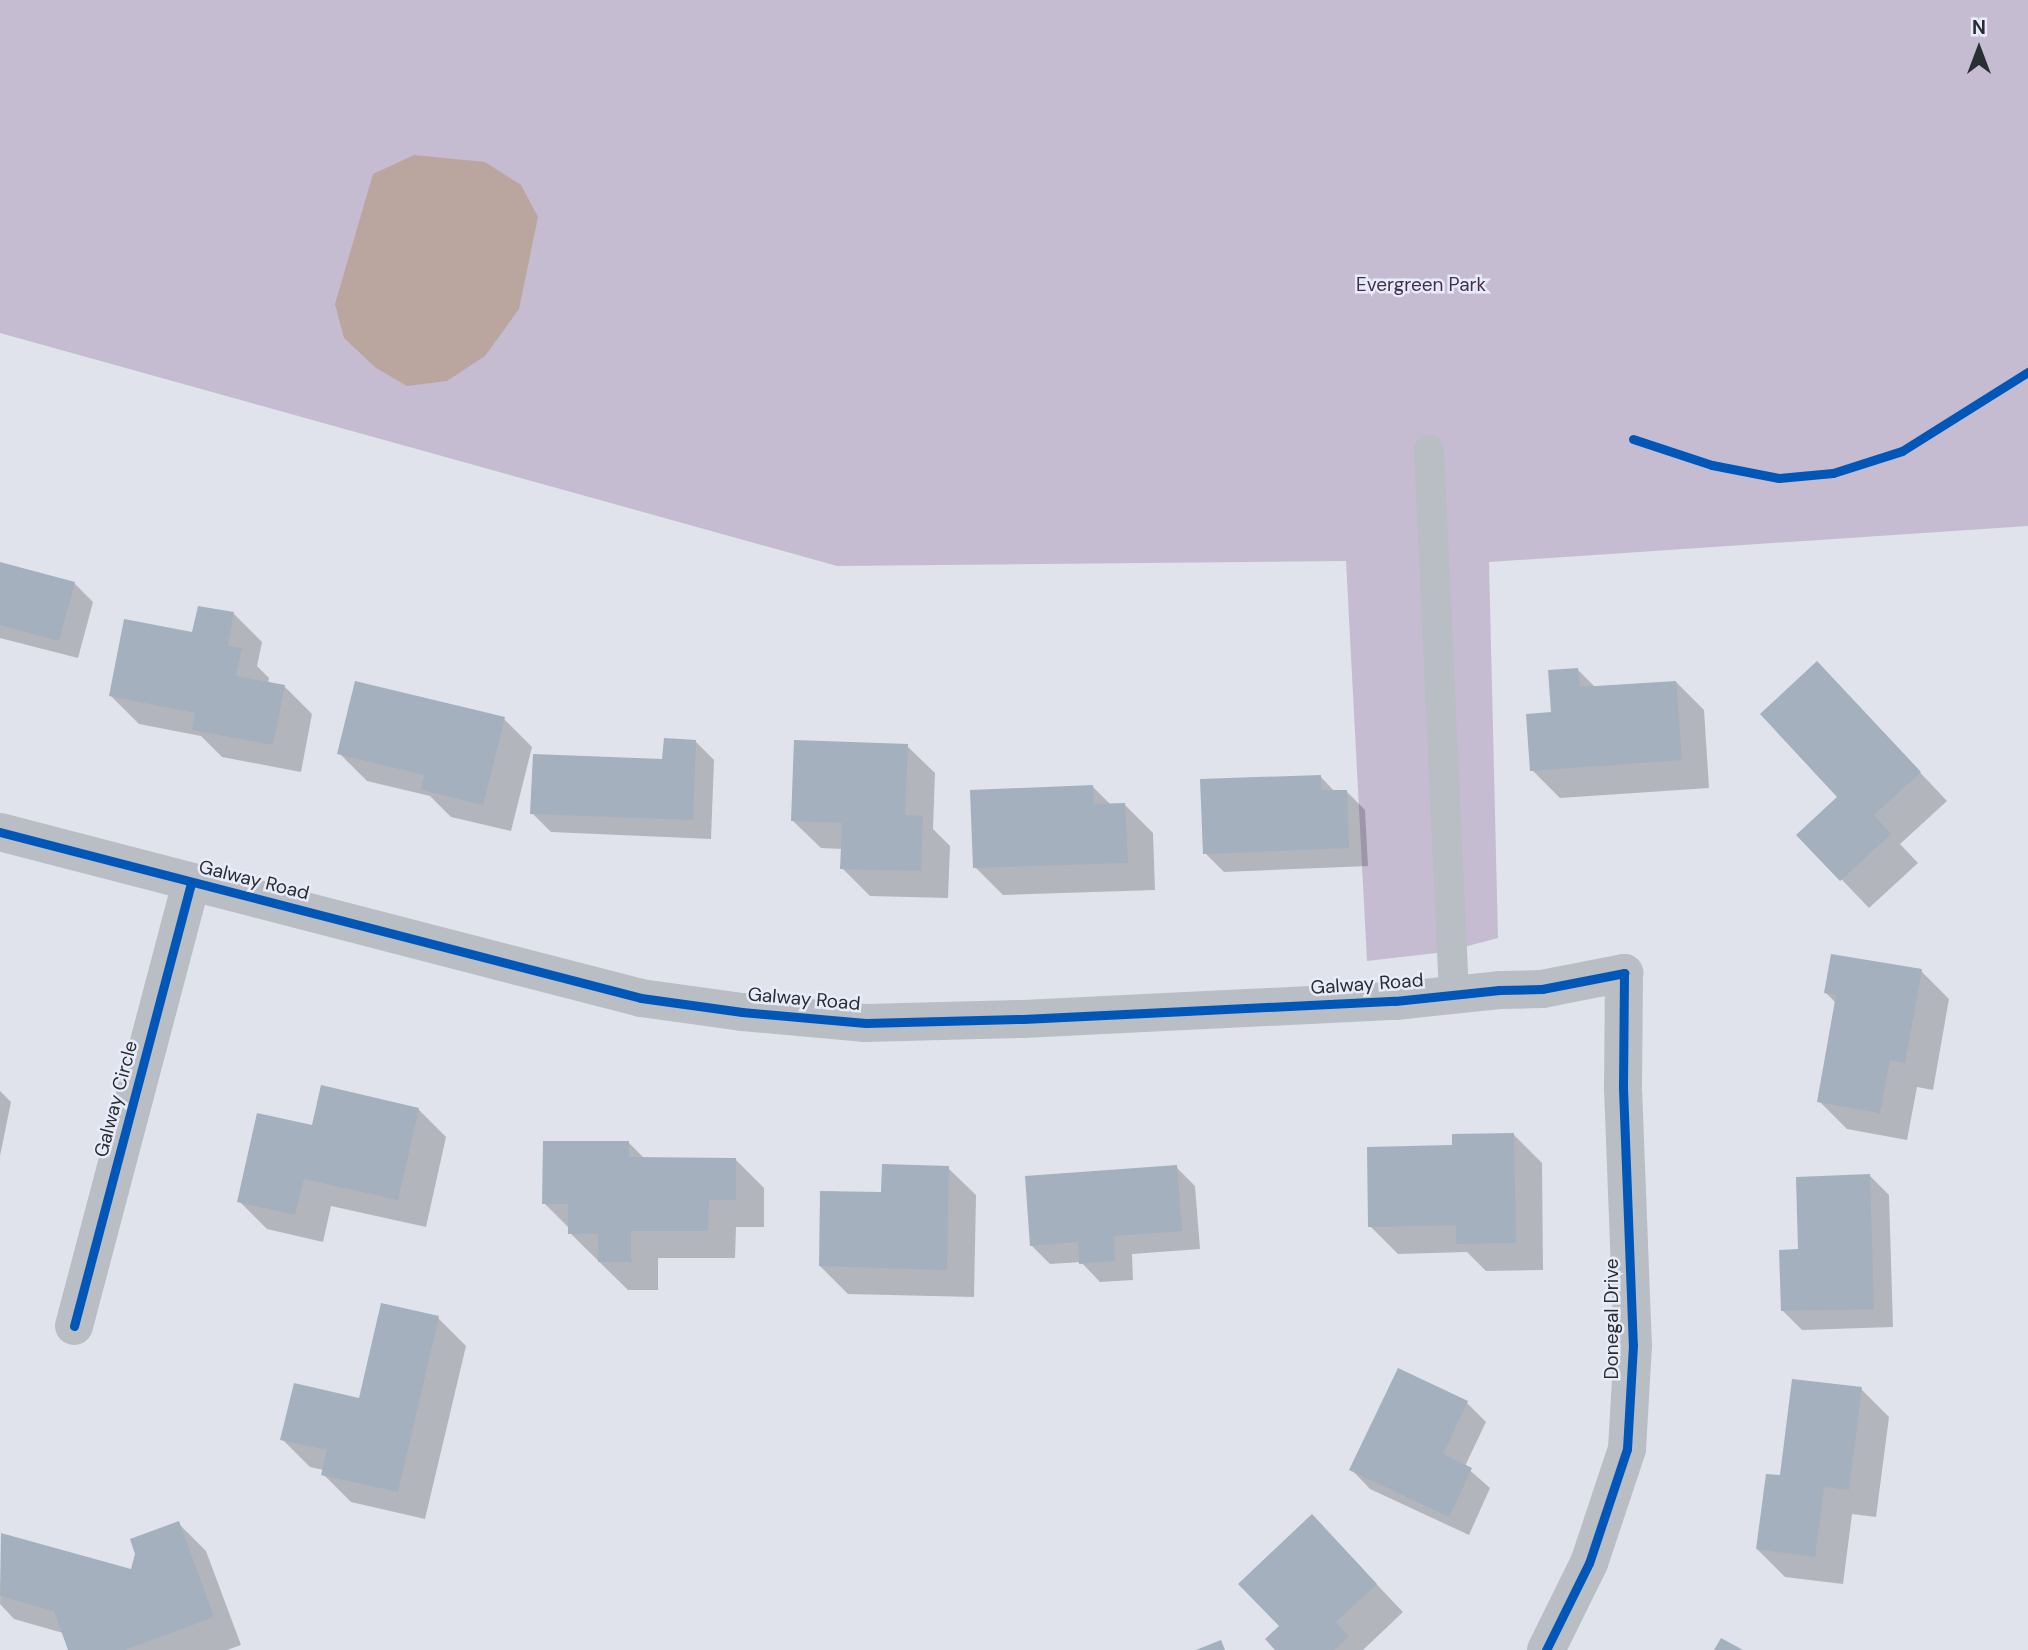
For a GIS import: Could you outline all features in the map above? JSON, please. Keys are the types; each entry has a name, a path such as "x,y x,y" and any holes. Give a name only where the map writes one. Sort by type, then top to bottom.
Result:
{"street":[{"name":"Galway Road","path":"0,832 641,998 742,1012 866,1023 1023,1019 1381,1002 1542,989 1624,973"},
{"name":"Galway Circle","path":"74,1326 191,882"},
{"name":"Donegal Drive","path":"1546,1650 1589,1563 1627,1449 1633,1345 1623,1088 1624,973"}],"lane":[{"path":"1429,450 1454,994"}],"green space":[{"name":"Evergreen Park","path":"0,0 2028,0 2028,526 1489,562 1498,938 1445,952 1367,961 1346,561 837,566 0,333"}],"shaded area":[{"path":"414,155 485,162 521,185 538,217 519,309 485,356 447,381 407,386 376,368 344,338 335,304 373,174"}],"building":[{"path":"0,562 75,582 59,641 0,625"},
{"path":"198,606 234,612 228,646 242,648 236,676 285,685 273,745 192,730 195,713 109,696 124,619 192,632"},
{"path":"1817,661 1921,772 1874,815 1891,834 1840,881 1796,835 1837,797 1760,714"},
{"path":"1578,668 1580,687 1676,681 1682,760 1530,771 1526,714 1551,712 1548,670"},
{"path":"355,681 505,717 483,805 421,790 424,775 337,754"},
{"path":"664,738 696,740 693,820 530,814 533,754 662,759"},
{"path":"794,740 908,744 905,815 923,816 921,871 840,869 842,823 791,821"},
{"path":"1321,775 1321,790 1347,790 1349,848 1203,854 1200,779"},
{"path":"1093,785 1094,804 1125,803 1128,863 973,868 970,790"},
{"path":"1831,954 1922,969 1905,1063 1890,1060 1880,1113 1817,1102 1836,995 1824,993"},
{"path":"321,1085 419,1108 398,1200 304,1179 295,1215 237,1202 257,1113 312,1125"},
{"path":"1514,1133 1516,1243 1456,1244 1456,1225 1368,1227 1367,1147 1452,1145 1452,1134"},
{"path":"543,1141 629,1141 629,1157 736,1158 736,1200 709,1200 708,1231 631,1231 631,1262 598,1262 598,1234 568,1234 568,1204 542,1204"},
{"path":"882,1164 949,1166 947,1270 819,1266 820,1191 881,1192"},
{"path":"1177,1165 1182,1231 1114,1236 1115,1261 1079,1264 1078,1242 1030,1246 1025,1176"},
{"path":"1870,1174 1874,1309 1781,1311 1779,1250 1798,1249 1796,1177"},
{"path":"381,1303 439,1316 398,1492 321,1475 327,1450 280,1440 294,1383 359,1398"},
{"path":"1398,1368 1468,1401 1443,1454 1472,1468 1449,1517 1349,1470"},
{"path":"1792,1379 1862,1387 1849,1490 1824,1487 1815,1557 1756,1549 1766,1474 1780,1475"},
{"path":"1312,1514 1377,1584 1336,1622 1349,1636 1334,1650 1275,1650 1265,1639 1279,1626 1238,1584"},
{"path":"179,1521 214,1617 125,1650 68,1650 54,1611 0,1596 1,1533 131,1569 135,1554 130,1539"},
{"path":"1721,1638 1743,1650 1714,1650"},
{"path":"1221,1640 1225,1650 1196,1650"}],"cycle path":[{"path":"1633,439 1712,465 1779,478 1833,473 1902,451 2028,372"},
{"path":"0,832 641,998 742,1012 866,1023 1023,1019 1395,1001 1499,990 1542,989 1624,973 1623,1088 1633,1345 1627,1449 1589,1563 1546,1650"},
{"path":"74,1326 191,882"}]}
